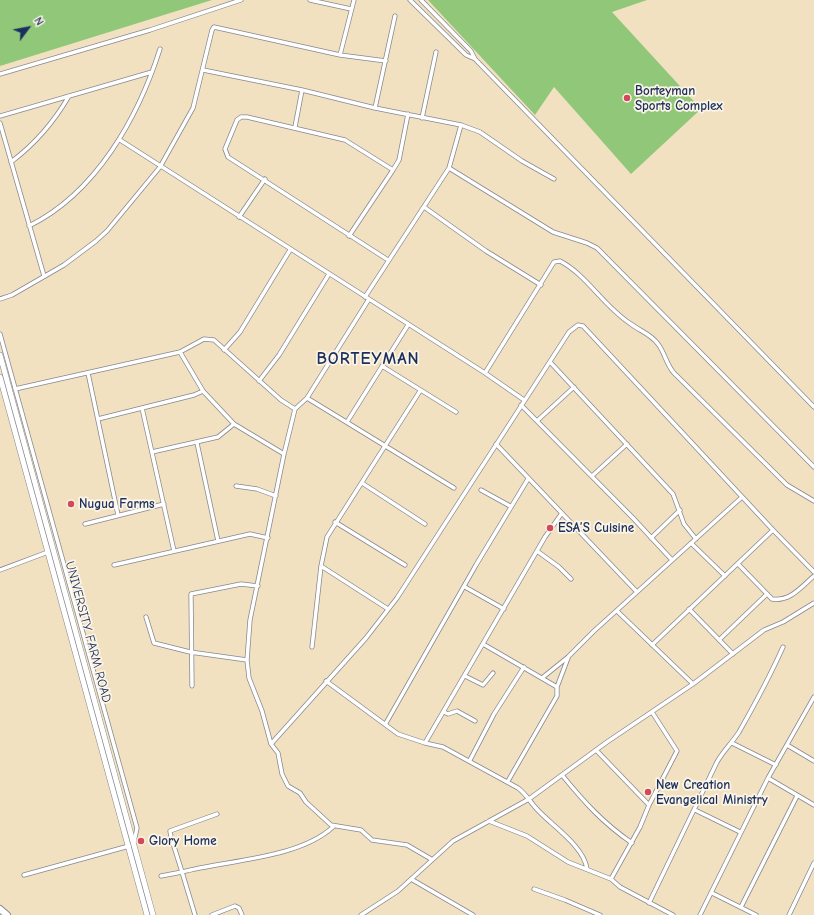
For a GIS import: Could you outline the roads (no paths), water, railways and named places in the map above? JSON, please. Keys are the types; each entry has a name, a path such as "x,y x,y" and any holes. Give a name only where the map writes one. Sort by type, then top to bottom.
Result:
{"highway":[{"path":"1,909 7,915"}],"street":[{"path":"0,74 150,30 241,0"},
{"path":"310,0 351,10"},
{"path":"340,55 354,0"},
{"path":"410,0 466,55 475,59"},
{"path":"421,0 471,51 475,59 814,407"},
{"path":"375,108 396,16"},
{"path":"0,299 12,295 82,252 107,231 160,167 193,108 212,30 217,26 340,55 386,61"},
{"path":"29,226 49,215 78,190 120,140 135,112 160,49"},
{"path":"422,118 436,52"},
{"path":"202,70 302,90 422,118 461,125 480,132 522,161 554,179"},
{"path":"0,116 152,72"},
{"path":"295,127 302,90"},
{"path":"11,162 27,149 52,122 68,96"},
{"path":"349,236 399,160 408,114"},
{"path":"388,260 349,236 225,153 225,149 237,120 241,117 247,117 295,127 345,140 393,170"},
{"path":"0,122 44,276"},
{"path":"333,827 306,802 300,793 288,786 282,774 278,753 271,744 262,711 249,678 247,660 250,620 284,454 295,409 307,398 388,260 449,168 461,125"},
{"path":"120,140 524,400"},
{"path":"449,168 553,232 587,243 597,248 814,467"},
{"path":"239,217 265,179"},
{"path":"424,207 486,251 541,285"},
{"path":"224,350 240,332 290,250"},
{"path":"484,373 556,261 560,260 566,264 612,310 630,324 653,338 662,350 668,365 674,373 783,482 814,502"},
{"path":"259,381 279,355 329,274"},
{"path":"347,422 408,325"},
{"path":"271,744 366,638 388,609 414,573 524,400 573,327 578,325 583,326 814,572"},
{"path":"0,334 137,828 134,842"},
{"path":"15,389 180,352 204,339 214,340 281,400 295,409"},
{"path":"180,352 203,391 234,424 284,454"},
{"name":"UNIVERSITY FARM ROAD","path":"0,354 153,915"},
{"path":"550,362 673,494 684,524 696,538"},
{"path":"382,366 456,412"},
{"path":"88,373 118,515"},
{"name":"UNIVERSITY FARM ROAD","path":"0,377 147,915"},
{"path":"538,420 574,387"},
{"path":"98,419 194,396 203,391"},
{"path":"312,647 321,566 327,537 335,522 362,483 384,445 420,391"},
{"path":"307,398 454,488"},
{"path":"521,405 538,420 672,560"},
{"path":"142,408 174,551"},
{"path":"152,452 218,437 234,424"},
{"path":"197,443 218,540"},
{"path":"496,444 637,592"},
{"path":"592,476 627,444"},
{"path":"386,723 510,506 528,479"},
{"path":"362,483 426,524"},
{"path":"236,486 258,489 276,496"},
{"path":"481,490 510,506"},
{"path":"542,678 568,657 742,497"},
{"path":"85,524 164,504"},
{"path":"650,538 680,510"},
{"path":"425,743 537,551 562,513"},
{"path":"335,522 405,565"},
{"path":"652,645 773,530"},
{"path":"114,565 218,540 250,534 268,538"},
{"path":"691,543 724,576"},
{"path":"537,551 559,566 571,579"},
{"path":"0,570 48,552"},
{"path":"738,564 772,599 784,599 814,576"},
{"path":"321,566 388,609"},
{"path":"192,686 190,652 190,594 240,584 258,586"},
{"path":"465,587 504,609"},
{"path":"719,640 767,594"},
{"path":"361,915 398,891 431,859 453,841 529,799 596,750 692,684 769,626 783,622 814,603"},
{"path":"689,610 733,654"},
{"path":"617,611 692,684"},
{"path":"146,617 154,642 190,652 247,660"},
{"path":"483,644 557,687"},
{"path":"649,903 722,753 732,743 761,695 783,647"},
{"path":"508,781 557,696 557,687 568,657"},
{"path":"470,760 494,714 524,667"},
{"path":"465,676 483,685 493,672"},
{"path":"326,681 386,723 398,734 425,743 444,747 508,781 525,793 583,857 587,869"},
{"path":"700,915 768,778 812,704 814,697"},
{"path":"444,712 448,714 457,711 475,721"},
{"path":"611,879 632,843 649,804 677,751 652,712"},
{"path":"732,743 776,765"},
{"path":"787,746 814,761"},
{"path":"596,750 649,804"},
{"path":"562,775 589,808 610,828 632,843"},
{"path":"768,778 813,804 814,798"},
{"path":"741,907 797,796"},
{"path":"695,810 740,832"},
{"path":"195,915 170,832 217,814"},
{"path":"489,821 527,836 568,862 611,879 620,887 673,915"},
{"path":"161,876 278,852 314,841 333,827 356,828 367,833 372,840 407,845 431,859"},
{"path":"24,875 129,846"},
{"path":"789,915 814,863"},
{"path":"411,879 474,915"},
{"path":"534,889 600,915"},
{"path":"712,893 756,915"},
{"path":"212,915 235,906 239,908 242,915"}],"place":[{"name":"Borteyman Sports Complex","path":"627,98"},
{"name":"Nugua Farms","path":"71,504"},
{"name":"ESA’S Cuisine","path":"550,528"},
{"name":"New Creation Evangelical Ministry","path":"648,792"},
{"name":"Glory Home","path":"141,841"}],"district":[{"name":"BORTEYMAN","path":"368,359"}]}
